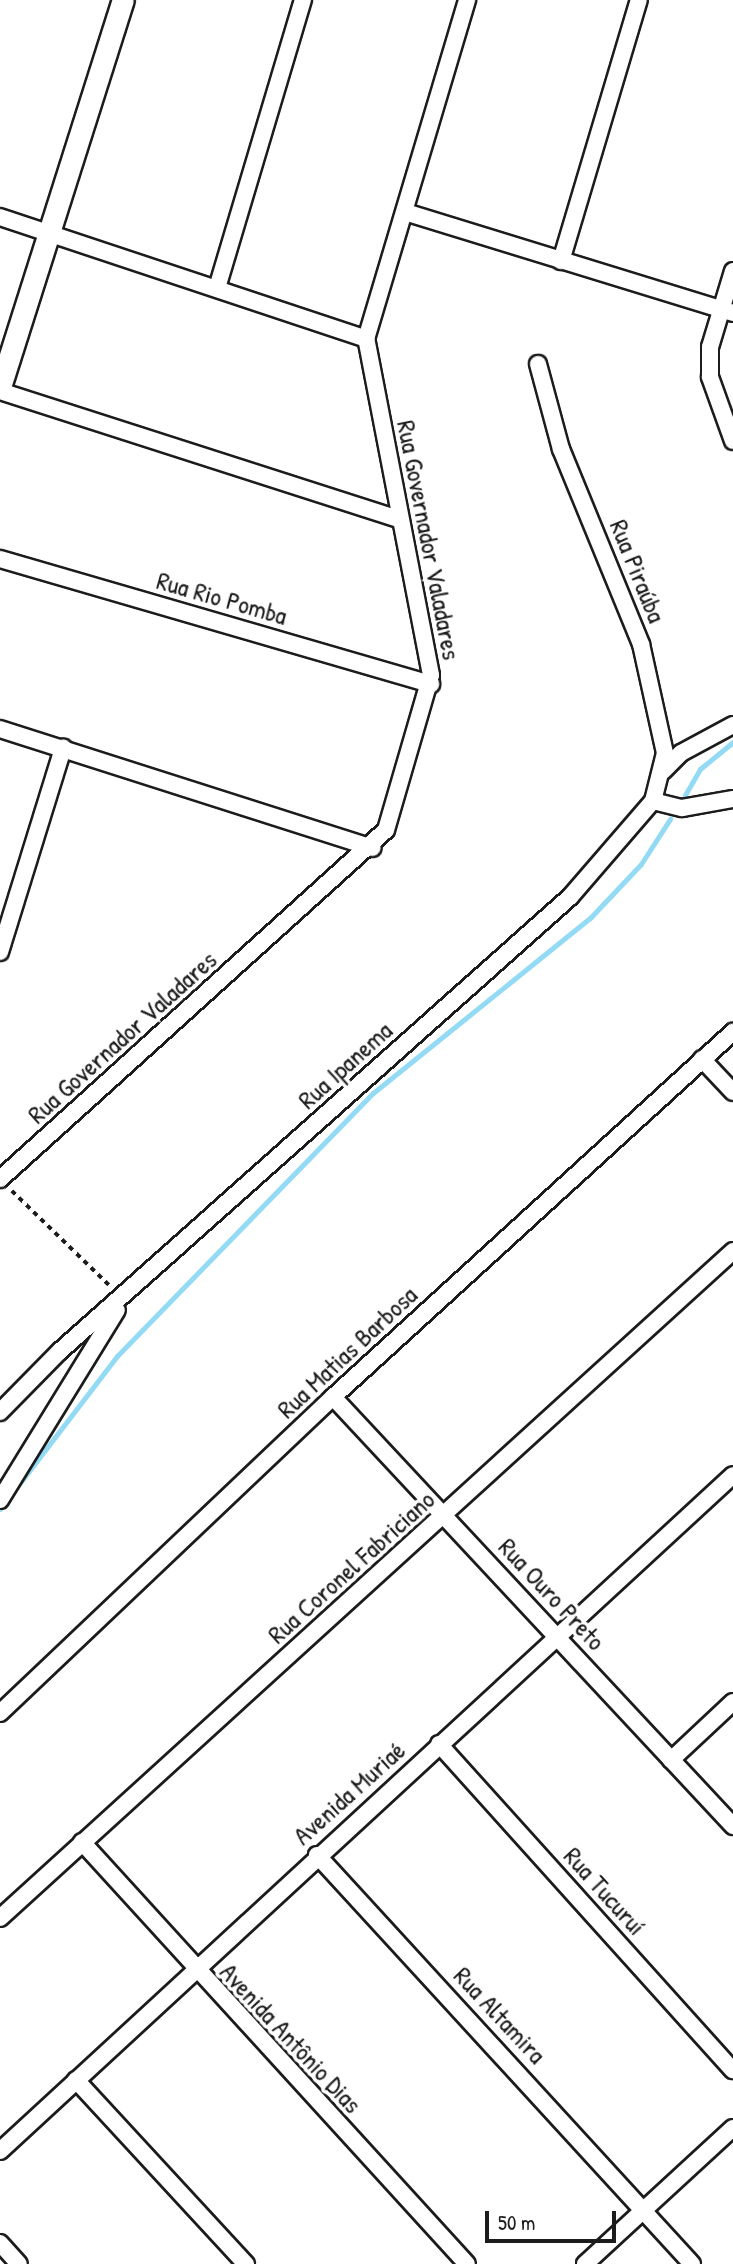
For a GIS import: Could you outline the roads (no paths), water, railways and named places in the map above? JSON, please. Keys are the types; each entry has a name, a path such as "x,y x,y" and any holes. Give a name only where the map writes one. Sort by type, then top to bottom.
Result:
{"street":[{"path":"123,0 0,389 399,519"},
{"path":"217,288 303,0"},
{"name":"Rua Governador Valadares","path":"4,1183 372,848 386,830 431,684 366,339 467,0"},
{"path":"561,261 639,0"},
{"path":"405,212 727,311"},
{"path":"0,217 366,339"},
{"path":"733,271 727,311 710,377 733,441"},
{"name":"Rua Piraúba","path":"538,363 561,449 641,644 662,725 663,771 653,801"},
{"name":"Rua Rio Pomba","path":"0,559 431,684"},
{"path":"663,771 681,753 733,725"},
{"path":"0,729 372,848"},
{"path":"0,952 64,748"},
{"path":"653,801 682,808 733,799"},
{"name":"Rua Ipanema","path":"0,1412 552,914 653,801"},
{"name":"Rua Matias Barbosa","path":"0,1713 333,1397 733,1032"},
{"path":"702,1059 733,1091"},
{"name":"Rua Coronel Fabriciano","path":"0,1918 733,1251"},
{"path":"0,1500 123,1299"},
{"name":"Rua Ouro Preto","path":"333,1397 558,1635 733,1826"},
{"name":"Avenida Muriaé","path":"0,2151 193,1967 733,1475"},
{"path":"671,1759 733,1702"},
{"name":"Rua Tucuruí","path":"439,1744 733,2070"},
{"name":"Avenida Antônio Dias","path":"82,1842 193,1967 467,2264"},
{"name":"Rua Altamira","path":"317,1855 692,2264"},
{"path":"76,2080 246,2264"},
{"path":"585,2264 733,2128"},
{"path":"0,2243 19,2264"}],"waterway":[{"path":"685,795 700,769 733,742"},
{"path":"0,1509 117,1356 373,1093 590,918 641,864 670,819"}]}
